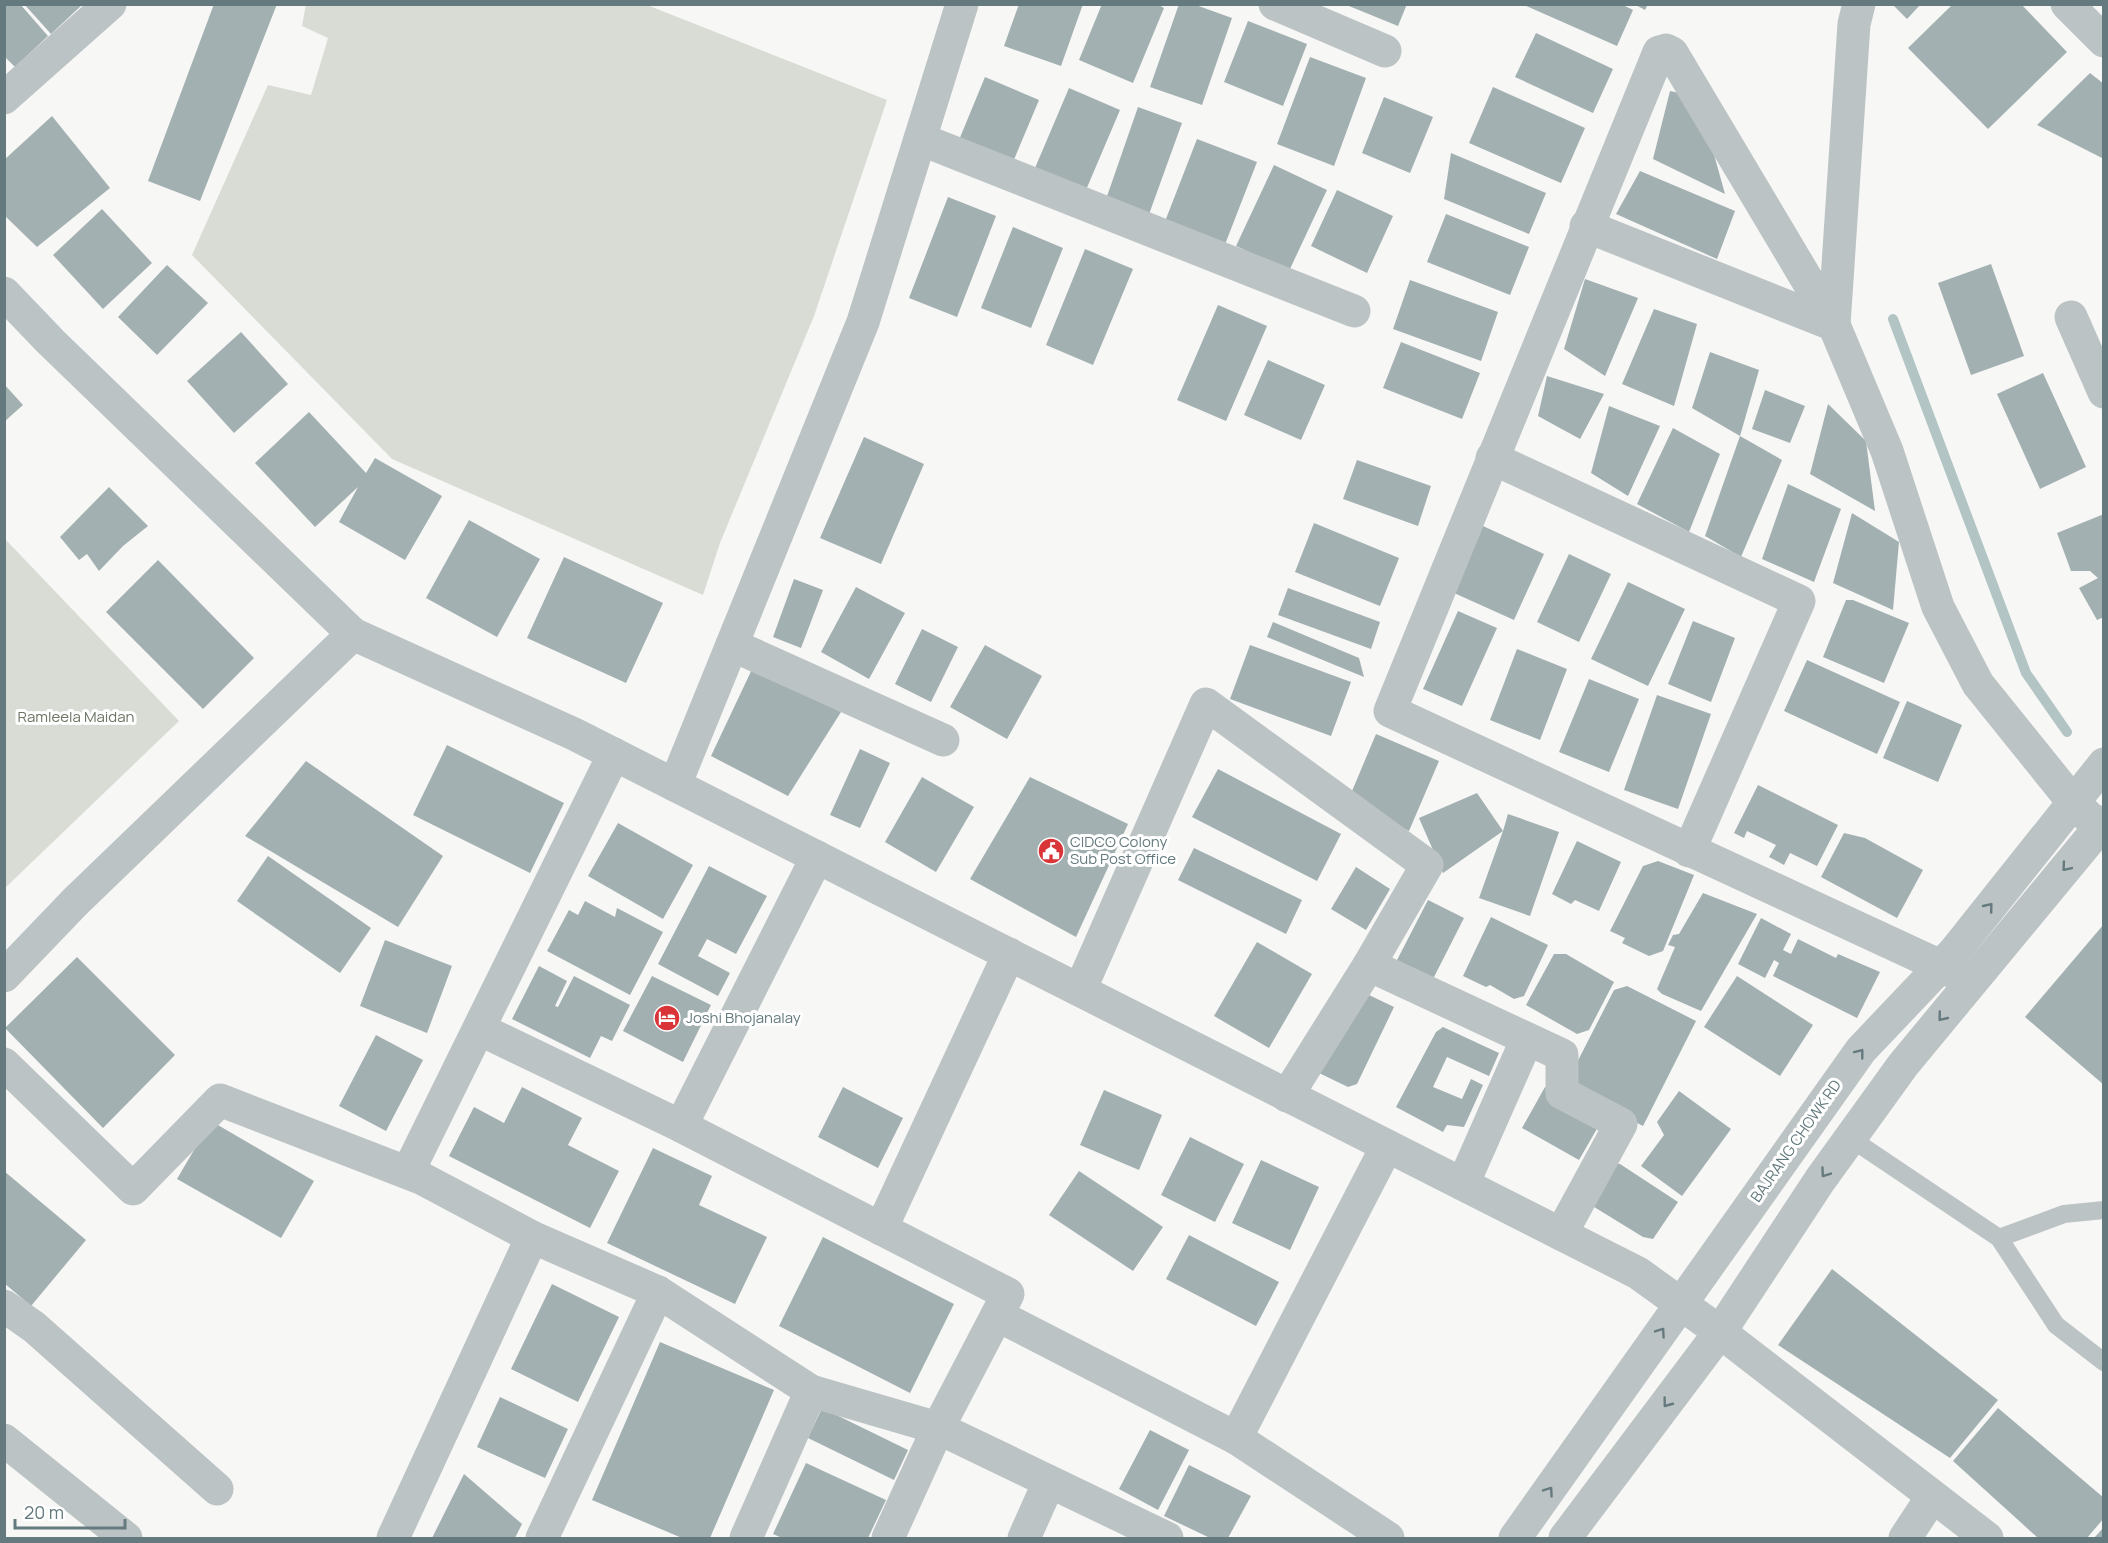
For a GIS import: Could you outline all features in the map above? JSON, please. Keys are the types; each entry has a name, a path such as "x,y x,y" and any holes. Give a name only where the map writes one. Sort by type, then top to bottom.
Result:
{"street":[{"path":"4,98 110,4"},
{"path":"675,785 863,322 962,4"},
{"path":"1275,4 1384,51"},
{"path":"1834,325 1854,24 1859,4"},
{"path":"2067,4 2103,41"},
{"path":"1565,1539 1720,1332 1850,1138 1903,1065 2101,824 2073,802 1978,684 1938,607 1887,451 1834,325 1669,51 1661,50 1657,54 1586,226 1390,711 1972,981"},
{"path":"920,139 1354,311"},
{"path":"1586,226 1834,325"},
{"path":"4,293 51,342 353,634 614,754 1638,1273 1720,1332 1987,1539"},
{"path":"2071,317 2103,392"},
{"path":"1492,458 1799,601 1689,851"},
{"path":"4,976 75,902 353,634"},
{"path":"732,645 943,740"},
{"path":"1080,990 1206,704 1427,865 1369,965 1287,1096"},
{"path":"408,1172 614,754"},
{"name":"BAJRANG CHOWK RD","path":"1515,1539 1861,1050 1939,967 2103,764"},
{"path":"681,1126 817,857"},
{"path":"881,1229 1009,954"},
{"path":"1369,965 1562,1055 1562,1093 1621,1124 1561,1234"},
{"path":"479,1029 681,1126 1008,1294 938,1428 888,1539"},
{"path":"1463,1184 1527,1039"},
{"path":"4,1064 133,1189 220,1100 408,1172 532,1237 658,1292 811,1392 938,1428 1154,1536"},
{"path":"1236,1438 1388,1146"},
{"path":"393,1539 532,1237"},
{"path":"542,1539 658,1292"},
{"path":"4,1306 34,1327 217,1489"},
{"path":"997,1316 1236,1438 1388,1539"},
{"path":"746,1539 811,1392"},
{"path":"4,1440 126,1539"},
{"path":"1024,1539 1049,1482"},
{"path":"1905,1539 1932,1497"}],"lane":[{"path":"1850,1138 1999,1238 2056,1325 2103,1362"},
{"path":"1999,1238 2064,1214 2103,1210"}],"green space":[{"path":"306,4 647,5 887,100 814,316 720,543 703,595 392,459 192,255 268,85 311,95 328,38 302,26"},
{"name":"Ramleela Maidan","path":"5,539 179,721 5,888"}],"building":[{"path":"4,4 20,4 48,36 15,67 4,56"},
{"path":"24,4 83,4 51,34"},
{"path":"214,4 277,4 200,201 148,181"},
{"path":"1019,4 1083,4 1061,66 1004,46"},
{"path":"1102,4 1157,4 1164,8 1133,83 1079,60"},
{"path":"1179,4 1193,4 1232,18 1202,105 1150,87"},
{"path":"1344,4 1407,4 1398,26"},
{"path":"1522,4 1621,4 1633,10 1617,46"},
{"path":"1634,4 1648,4 1645,10"},
{"path":"1892,4 1921,4 1907,19"},
{"path":"1953,4 2021,4 2067,52 1988,129 1908,48"},
{"path":"1248,21 1307,44 1283,106 1224,82"},
{"path":"1536,33 1613,69 1593,113 1515,77"},
{"path":"1310,57 1366,78 1334,166 1277,144"},
{"path":"2090,73 2104,84 2104,159 2037,125"},
{"path":"985,77 1039,100 1013,162 959,140"},
{"path":"1493,87 1585,128 1561,183 1469,143"},
{"path":"1069,88 1120,110 1086,190 1035,168"},
{"path":"1670,91 1698,97 1725,194 1653,159"},
{"path":"1384,97 1433,117 1410,173 1362,153"},
{"path":"1138,107 1182,123 1148,217 1105,202"},
{"path":"52,116 110,188 37,247 4,215 4,160"},
{"path":"1197,139 1257,162 1224,247 1164,224"},
{"path":"1451,153 1546,193 1529,234 1444,199"},
{"path":"1274,165 1327,190 1289,271 1236,246"},
{"path":"1640,171 1735,211 1717,259 1616,214"},
{"path":"1337,190 1393,216 1367,273 1311,246"},
{"path":"948,197 996,216 957,317 909,298"},
{"path":"102,209 152,263 103,309 53,255"},
{"path":"1446,214 1529,247 1510,295 1427,262"},
{"path":"1013,227 1063,248 1031,328 981,308"},
{"path":"1085,249 1133,269 1093,365 1046,345"},
{"path":"1991,264 2024,356 1971,375 1938,283"},
{"path":"167,265 208,303 157,355 118,317"},
{"path":"1585,279 1638,298 1605,376 1564,349"},
{"path":"1410,280 1498,312 1481,361 1393,329"},
{"path":"1218,305 1267,326 1226,421 1177,400"},
{"path":"1654,309 1697,324 1674,406 1622,384"},
{"path":"241,332 288,384 234,433 187,381"},
{"path":"1401,342 1480,373 1462,419 1383,388"},
{"path":"1710,352 1759,370 1740,436 1692,408"},
{"path":"1268,360 1325,385 1301,440 1244,415"},
{"path":"2043,373 2086,467 2040,489 1997,394"},
{"path":"1547,376 1604,394 1580,439 1538,416"},
{"path":"4,384 23,405 4,422"},
{"path":"1765,390 1805,406 1790,443 1752,429"},
{"path":"1828,404 1866,441 1875,511 1810,474"},
{"path":"1609,406 1660,426 1628,496 1591,473"},
{"path":"309,412 366,473 375,458 442,496 405,560 339,522 358,487 315,527 255,463"},
{"path":"1673,428 1720,454 1689,532 1637,504"},
{"path":"1740,436 1782,460 1741,557 1705,536"},
{"path":"864,437 924,464 881,564 820,538"},
{"path":"1357,460 1431,486 1418,526 1343,499"},
{"path":"1788,484 1841,509 1814,582 1762,559"},
{"path":"109,487 148,526 123,546 99,571 87,554 79,560 60,537"},
{"path":"1852,513 1899,542 1893,610 1833,583"},
{"path":"2104,514 2104,617 2097,620 2079,588 2098,578 2090,571 2071,571 2057,533"},
{"path":"469,520 540,559 497,637 426,598"},
{"path":"1314,523 1399,558 1380,606 1295,572"},
{"path":"1483,526 1544,554 1514,620 1454,593"},
{"path":"1569,554 1611,574 1579,642 1537,622"},
{"path":"564,557 663,603 626,683 527,638"},
{"path":"158,560 254,658 203,709 106,612"},
{"path":"794,579 823,590 801,648 773,637"},
{"path":"1628,582 1685,609 1648,686 1591,659"},
{"path":"856,587 905,613 869,679 821,652"},
{"path":"1288,588 1380,622 1371,649 1278,615"},
{"path":"1846,600 1853,600 1909,623 1884,683 1823,657"},
{"path":"1458,611 1497,628 1462,706 1423,689"},
{"path":"1693,621 1735,638 1711,702 1668,684"},
{"path":"1273,622 1359,658 1364,677 1267,637"},
{"path":"922,629 958,647 931,702 895,684"},
{"path":"985,645 1042,676 1007,739 950,707"},
{"path":"1250,645 1351,682 1331,736 1230,699"},
{"path":"1517,649 1567,669 1540,740 1490,720"},
{"path":"1807,660 1900,702 1877,754 1784,711"},
{"path":"754,665 841,712 788,796 711,756"},
{"path":"1589,679 1639,699 1609,772 1559,752"},
{"path":"1657,695 1711,714 1678,809 1624,790"},
{"path":"1907,701 1962,725 1938,782 1883,758"},
{"path":"1376,734 1439,761 1409,831 1347,803"},
{"path":"447,745 564,803 530,873 413,815"},
{"path":"860,749 890,763 860,828 830,815"},
{"path":"306,761 443,856 398,927 245,836"},
{"path":"1218,769 1341,834 1317,881 1192,817"},
{"path":"922,777 974,807 936,872 885,842"},
{"name":"CIDCO Colony Sub Post Office","path":"1030,777 1128,824 1076,937 970,879"},
{"path":"1758,785 1838,825 1817,866 1790,853 1784,865 1769,857 1776,845 1747,831 1744,838 1734,833"},
{"path":"1477,793 1503,831 1443,873 1419,818"},
{"path":"1508,814 1559,832 1530,916 1479,898"},
{"path":"618,823 693,865 663,919 588,876"},
{"path":"1844,833 1865,838 1923,870 1897,918 1821,877"},
{"path":"1577,841 1621,862 1599,911 1575,900 1571,904 1552,894"},
{"path":"1194,848 1302,900 1286,934 1178,880"},
{"path":"268,856 371,928 340,973 237,901"},
{"path":"1658,861 1694,875 1663,951 1649,956 1622,943 1625,938 1610,931 1643,866"},
{"path":"709,866 767,896 736,954 707,939 698,956 730,973 718,996 658,964"},
{"path":"1356,867 1390,889 1366,930 1331,909"},
{"path":"1703,893 1757,914 1701,1011 1662,994 1657,989 1675,947 1668,945 1673,935 1679,934"},
{"path":"1428,900 1464,918 1432,981 1396,962"},
{"path":"585,901 615,917 617,908 663,932 630,995 547,951 569,910 578,915"},
{"path":"1491,917 1548,945 1524,996 1514,999 1490,985 1486,987 1463,976"},
{"path":"1761,918 1791,934 1783,950 1791,954 1798,939 1836,958 1838,954 1880,972 1857,1018 1773,976 1779,963 1774,960 1765,978 1738,964"},
{"path":"2104,924 2104,1085 2025,1017"},
{"path":"385,940 452,966 427,1033 360,1006"},
{"path":"1257,942 1312,974 1269,1048 1214,1016"},
{"path":"1554,954 1566,954 1614,982 1589,1030 1577,1034 1526,1005"},
{"path":"77,957 175,1055 103,1128 5,1028"},
{"path":"539,966 567,981 555,1006 558,1007 574,976 630,1005 612,1041 601,1036 590,1058 512,1019"},
{"name":"Joshi Bhojanalay","path":"652,976 711,1005 683,1062 623,1031"},
{"path":"1737,976 1813,1025 1780,1076 1704,1027"},
{"path":"1627,986 1696,1021 1643,1126 1565,1086 1614,990"},
{"path":"1369,995 1394,1007 1357,1084 1348,1087 1319,1073"},
{"path":"1443,1027 1499,1053 1489,1076 1447,1057 1433,1087 1462,1099 1471,1079 1483,1085 1464,1127 1447,1125 1443,1132 1396,1107 1436,1032"},
{"path":"376,1035 423,1060 386,1131 339,1106"},
{"path":"522,1087 582,1118 568,1145 619,1171 590,1228 449,1156 474,1107 504,1123"},
{"path":"843,1087 903,1118 878,1168 818,1137"},
{"path":"1545,1087 1602,1120 1579,1160 1522,1128"},
{"path":"1104,1090 1162,1115 1139,1170 1080,1145"},
{"path":"1679,1091 1731,1129 1682,1196 1641,1166 1664,1135 1657,1122"},
{"path":"211,1121 314,1181 281,1238 177,1179"},
{"path":"1190,1137 1244,1164 1215,1222 1161,1195"},
{"path":"653,1148 712,1176 699,1205 767,1237 735,1304 607,1243"},
{"path":"1261,1160 1319,1187 1290,1250 1232,1223"},
{"path":"1609,1163 1620,1164 1678,1202 1653,1239 1643,1237 1586,1202"},
{"path":"4,1171 86,1240 31,1306 4,1283"},
{"path":"1079,1171 1163,1227 1133,1271 1049,1215"},
{"path":"1189,1235 1279,1282 1256,1326 1166,1279"},
{"path":"823,1237 954,1304 910,1393 779,1326"},
{"path":"1832,1269 1998,1400 1950,1458 1778,1345"},
{"path":"552,1284 619,1317 578,1402 511,1369"},
{"path":"660,1342 774,1390 710,1538 682,1538 592,1500"},
{"path":"500,1397 568,1429 545,1478 477,1447"},
{"path":"822,1408 908,1450 894,1480 808,1438"},
{"path":"1998,1408 2104,1498 2104,1518 2087,1538 2038,1538 1953,1461"},
{"path":"1150,1430 1189,1450 1158,1510 1119,1489"},
{"path":"806,1463 886,1500 868,1538 782,1538 773,1534"},
{"path":"1189,1465 1251,1496 1228,1538 1210,1538 1164,1516"},
{"path":"464,1474 522,1524 515,1538 432,1538"},
{"path":"2104,1527 2104,1538 2094,1538"}],"waterway":[{"path":"1893,319 2026,673 2067,732"}],"place":[{"name":"CIDCO Colony Sub Post Office","path":"1051,851"},
{"name":"Joshi Bhojanalay","path":"667,1018"}]}
